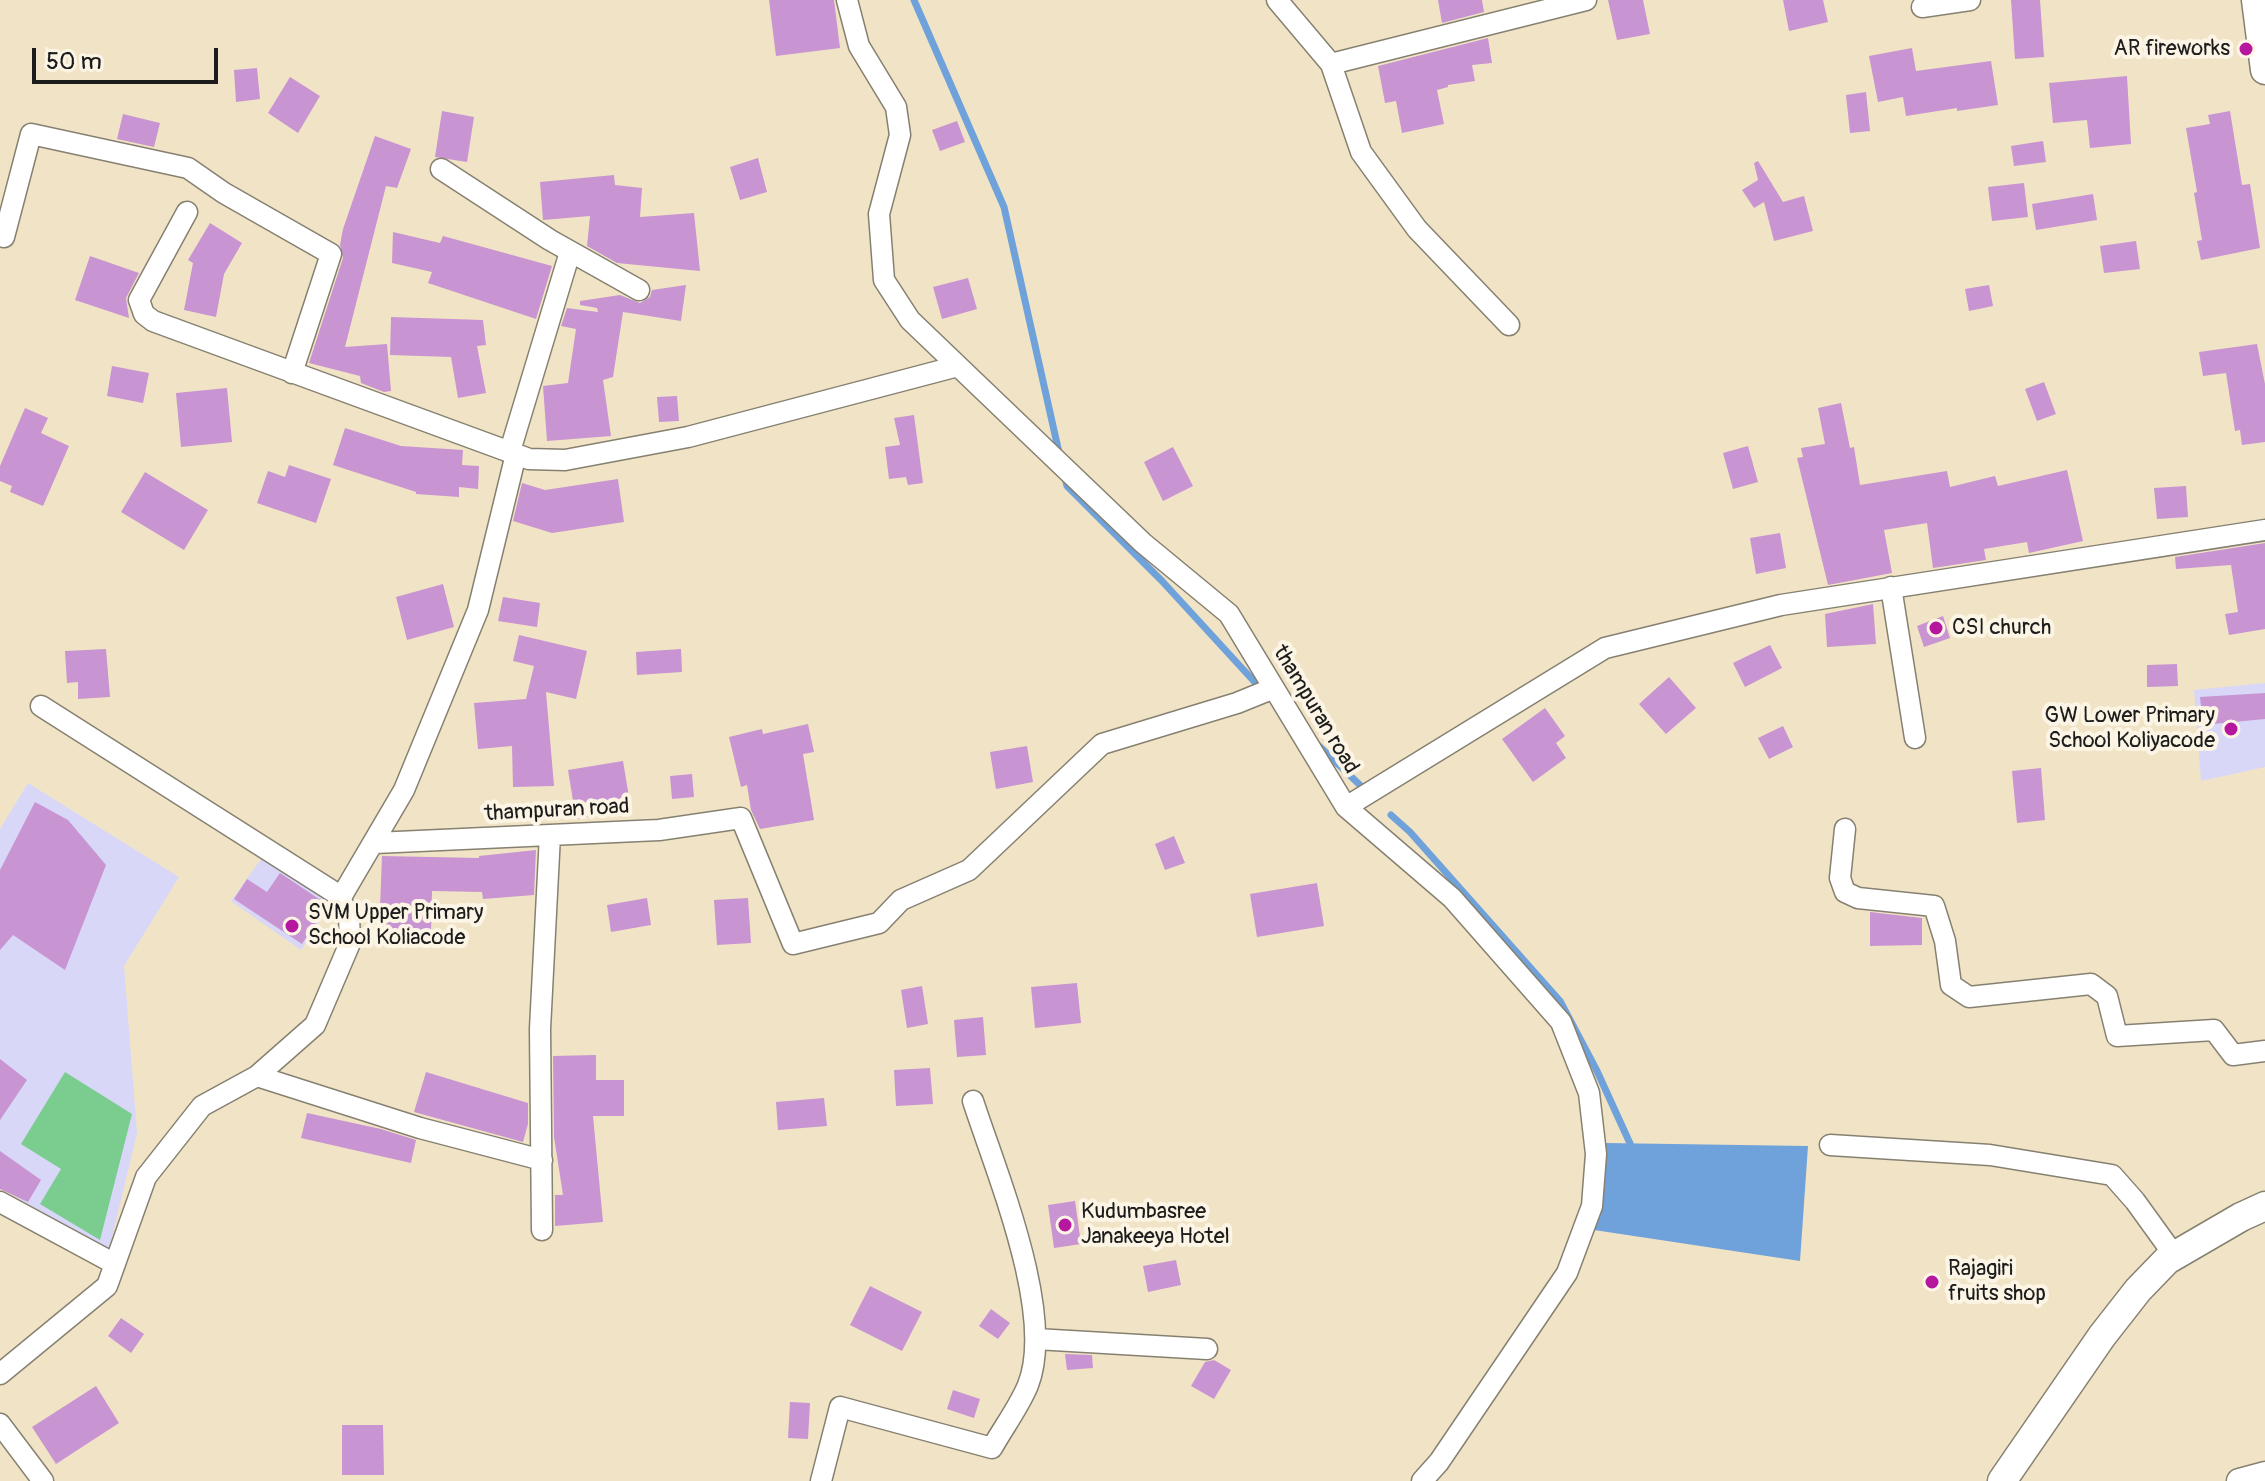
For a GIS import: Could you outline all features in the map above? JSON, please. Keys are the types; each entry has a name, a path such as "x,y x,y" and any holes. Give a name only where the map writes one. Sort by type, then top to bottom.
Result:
{"main road":[{"path":"2256,0 2265,70"},
{"path":"2002,1481 2102,1336 2138,1290 2174,1255 2265,1206"}],"street":[{"name":"thampuran road","path":"847,0 859,46 896,107 900,135 879,214 884,280 910,320 1143,543 1229,614 1346,807 1452,898 1561,1022 1589,1093 1596,1154 1592,1206 1567,1273 1441,1472 1422,1481"},
{"path":"1277,0 1331,64 1361,152 1417,229 1509,325"},
{"path":"1331,64 1586,0"},
{"path":"1922,7 1970,0"},
{"path":"0,236 4,237 31,134 188,168 224,193 331,254 292,373"},
{"path":"441,169 570,252 639,290"},
{"path":"187,212 139,300 144,314 153,321 529,459 565,460 688,437 958,366"},
{"path":"340,899 404,790 478,610 513,452 570,252"},
{"path":"1346,807 1605,648 1781,605 2265,530"},
{"path":"1891,587 1915,738"},
{"name":"thampuran road","path":"375,843 659,830 741,818 793,944 879,923 901,900 969,870 1102,744 1273,688"},
{"path":"0,1374 107,1286 146,1177 202,1106 257,1076 315,1025 350,943 349,915 337,894 41,706"},
{"path":"1845,829 1840,878 1845,892 1858,898 1934,906 1945,941 1951,985 1969,997 2091,984 2107,996 2117,1036 2214,1030 2233,1055 2265,1051"},
{"path":"542,1230 540,1029 550,835"},
{"path":"257,1076 420,1128 542,1160"},
{"path":"821,1481 840,1407 992,1448 1029,1383 1036,1339 1021,1248 973,1101"},
{"path":"1830,1145 1990,1155 2112,1175 2174,1255"},
{"path":"0,1202 115,1264"},
{"path":"1036,1339 1207,1349"},
{"path":"0,1424 43,1481"},
{"path":"2239,1481 2265,1474"}],"shaded area":[{"name":"GW Lower Primary School Koliyacode","path":"2265,683 2265,767 2201,781 2194,690"},
{"path":"28,783 179,877 124,966 137,1133 108,1254 0,1187 0,829"},
{"name":"SVM Upper Primary School Koliacode","path":"264,855 336,898 301,950 231,901"}],"green space":[{"path":"65,1072 132,1114 100,1240 40,1204 61,1169 21,1144"}],"water":[{"path":"1605,1143 1808,1146 1800,1261 1594,1230"}],"building":[{"path":"769,0 834,0 840,48 776,56"},
{"path":"1438,0 1482,0 1484,12 1442,23"},
{"path":"1608,0 1643,0 1650,34 1617,40"},
{"path":"1783,0 1823,0 1828,22 1789,31"},
{"path":"2011,0 2040,0 2044,57 2015,59"},
{"path":"1488,38 1492,63 1472,65 1475,81 1437,90 1444,124 1402,133 1396,101 1385,103 1378,66"},
{"path":"1912,48 1916,71 1991,61 1998,105 1906,116 1903,97 1878,102 1869,56"},
{"path":"257,68 260,99 236,102 234,70"},
{"path":"2127,76 2131,144 2090,148 2087,120 2053,123 2049,83"},
{"path":"290,77 320,96 298,133 268,113"},
{"path":"1866,92 1870,131 1850,133 1846,95"},
{"path":"442,111 474,117 467,162 435,157"},
{"path":"2230,111 2242,185 2250,184 2260,248 2201,260 2197,241 2202,240 2194,193 2197,192 2186,128 2210,124 2208,115"},
{"path":"123,114 160,123 154,147 117,139"},
{"path":"957,121 965,142 940,151 932,130"},
{"path":"375,136 411,149 397,188 386,186 345,347 387,344 391,391 384,392 361,383 360,376 309,363 343,258 340,245 343,229"},
{"path":"2043,141 2046,162 2014,166 2011,146"},
{"path":"758,158 767,192 740,200 730,167"},
{"path":"1758,161 1783,202 1804,196 1813,231 1774,241 1764,202 1754,208 1742,190 1758,180 1754,163"},
{"path":"614,175 615,185 642,188 640,217 694,213 700,271 617,263 587,246 590,216 543,220 540,182"},
{"path":"2024,183 2028,217 1992,221 1988,187"},
{"path":"2093,194 2097,220 2036,230 2032,204"},
{"path":"210,223 242,243 224,274 216,317 184,310 193,263 188,260"},
{"path":"393,232 440,243 443,236 552,266 536,319 428,283 432,272 392,263"},
{"path":"2136,241 2140,269 2104,273 2100,246"},
{"path":"90,256 139,273 126,298 129,318 75,300"},
{"path":"968,278 977,309 942,319 933,287"},
{"path":"686,285 681,321 623,312 613,377 603,380 611,436 547,441 543,386 568,383 576,329 561,326 567,308 598,312 597,308 580,305 580,301 620,295 640,303 650,297 652,290"},
{"path":"1989,285 1993,306 1969,311 1965,289"},
{"path":"391,317 483,320 486,345 477,346 486,393 458,398 451,357 390,355"},
{"path":"2257,344 2265,384 2265,442 2242,445 2240,430 2235,431 2226,373 2203,376 2199,352"},
{"path":"112,366 149,373 143,403 107,396"},
{"path":"2044,382 2056,414 2037,421 2025,389"},
{"path":"227,388 232,442 181,447 176,393"},
{"path":"677,396 679,421 659,422 657,397"},
{"path":"1841,403 1850,448 1854,447 1860,485 1947,471 1950,487 1995,476 1998,486 2067,470 2083,541 2029,553 2027,542 1984,549 1986,560 1933,568 1927,523 1884,530 1892,573 1828,585 1797,458 1803,457 1801,448 1825,444 1818,408"},
{"path":"25,408 48,418 41,433 69,446 43,506 10,492 12,486 0,481 0,466"},
{"path":"914,415 923,483 908,485 906,477 889,479 885,447 900,445 894,418"},
{"path":"345,428 401,446 463,450 462,465 479,466 478,489 459,487 459,497 416,494 333,465"},
{"path":"1748,446 1758,482 1733,489 1723,453"},
{"path":"1173,447 1193,486 1163,501 1144,462"},
{"path":"289,465 331,479 316,523 257,503 268,471 285,477"},
{"path":"145,472 208,510 184,550 121,512"},
{"path":"618,479 624,522 552,533 513,521 522,483 545,490"},
{"path":"2186,486 2188,517 2157,519 2154,488"},
{"path":"1780,533 1786,568 1756,574 1750,538"},
{"path":"2265,543 2265,629 2229,635 2225,614 2238,612 2231,565 2176,569 2175,557"},
{"path":"443,584 454,627 407,640 396,597"},
{"path":"503,597 540,603 537,627 498,621"},
{"path":"1873,604 1876,644 1827,647 1825,614"},
{"path":"1943,616 1950,638 1924,647 1917,626"},
{"path":"519,635 587,651 576,699 546,692 554,786 513,787 512,746 478,749 474,703 526,699 534,666 513,661"},
{"path":"1770,645 1782,668 1745,687 1733,663"},
{"path":"106,649 110,697 78,699 78,682 67,683 65,651"},
{"path":"681,649 682,672 637,675 636,652"},
{"path":"2177,664 2178,686 2147,687 2147,665"},
{"path":"1669,677 1696,708 1666,734 1639,704"},
{"path":"2265,693 2265,719 2203,725 2200,697"},
{"path":"1545,708 1565,736 1556,743 1566,758 1533,782 1502,739"},
{"path":"808,724 814,752 803,754 814,820 760,829 751,810 747,785 741,787 729,737 762,729 763,734"},
{"path":"1783,726 1793,747 1769,759 1758,738"},
{"path":"1027,746 1033,782 996,789 990,752"},
{"path":"623,761 631,809 576,819 568,770"},
{"path":"2041,768 2045,820 2017,823 2012,771"},
{"path":"692,774 694,797 672,799 670,776"},
{"path":"35,802 68,820 106,865 65,970 13,935 0,950 0,870"},
{"path":"1174,836 1185,863 1165,870 1155,844"},
{"path":"536,850 534,895 483,899 482,892 432,891 431,933 379,933 382,856 479,858"},
{"name":"SVM Upper Primary School Koliacode","path":"280,873 328,905 302,944 234,899 247,879 267,892"},
{"path":"1317,883 1324,926 1257,937 1250,894"},
{"path":"647,898 651,925 611,932 607,905"},
{"path":"748,898 751,943 717,945 714,900"},
{"path":"1870,912 1922,918 1922,945 1870,946"},
{"path":"1077,983 1081,1023 1035,1028 1031,987"},
{"path":"922,986 928,1024 907,1028 901,990"},
{"path":"983,1017 986,1055 957,1057 954,1020"},
{"path":"596,1055 596,1080 624,1080 624,1116 593,1116 603,1222 555,1226 555,1195 563,1195 554,1137 553,1056"},
{"path":"0,1059 27,1080 0,1120"},
{"path":"930,1068 933,1104 896,1106 894,1070"},
{"path":"426,1072 528,1103 528,1124 523,1142 414,1112"},
{"path":"824,1098 827,1126 778,1130 776,1102"},
{"path":"307,1113 416,1140 411,1163 301,1138"},
{"path":"0,1151 41,1180 28,1202 0,1189"},
{"name":"Kudumbasree Janakeeya Hotel","path":"1075,1201 1081,1244 1054,1248 1048,1205"},
{"path":"1176,1260 1181,1285 1148,1292 1143,1266"},
{"path":"870,1286 922,1312 902,1351 850,1325"},
{"path":"991,1309 1010,1323 998,1339 979,1326"},
{"path":"121,1318 144,1334 131,1353 108,1336"},
{"path":"1065,1354 1092,1355 1093,1368 1067,1370"},
{"path":"1214,1360 1231,1370 1214,1399 1191,1386 1205,1362"},
{"path":"96,1386 119,1423 56,1464 32,1427"},
{"path":"953,1390 980,1399 974,1418 947,1409"},
{"path":"790,1402 810,1403 808,1439 788,1438"},
{"path":"342,1425 383,1425 384,1475 342,1475"}],"waterway":[{"path":"914,0 1004,207 1060,457"},
{"path":"1065,477 1067,486 1162,581 1262,690"},
{"path":"1319,746 1361,786"},
{"path":"1391,815 1410,832 1560,1001 1597,1071 1633,1150"}],"place":[{"name":"AR fireworks","path":"2246,49"},
{"name":"CSI church","path":"1936,628"},
{"name":"GW Lower Primary School Koliyacode","path":"2231,729"},
{"name":"SVM Upper Primary School Koliacode","path":"292,926"},
{"name":"Kudumbasree Janakeeya Hotel","path":"1065,1225"},
{"name":"Rajagiri fruits shop","path":"1932,1282"}]}
